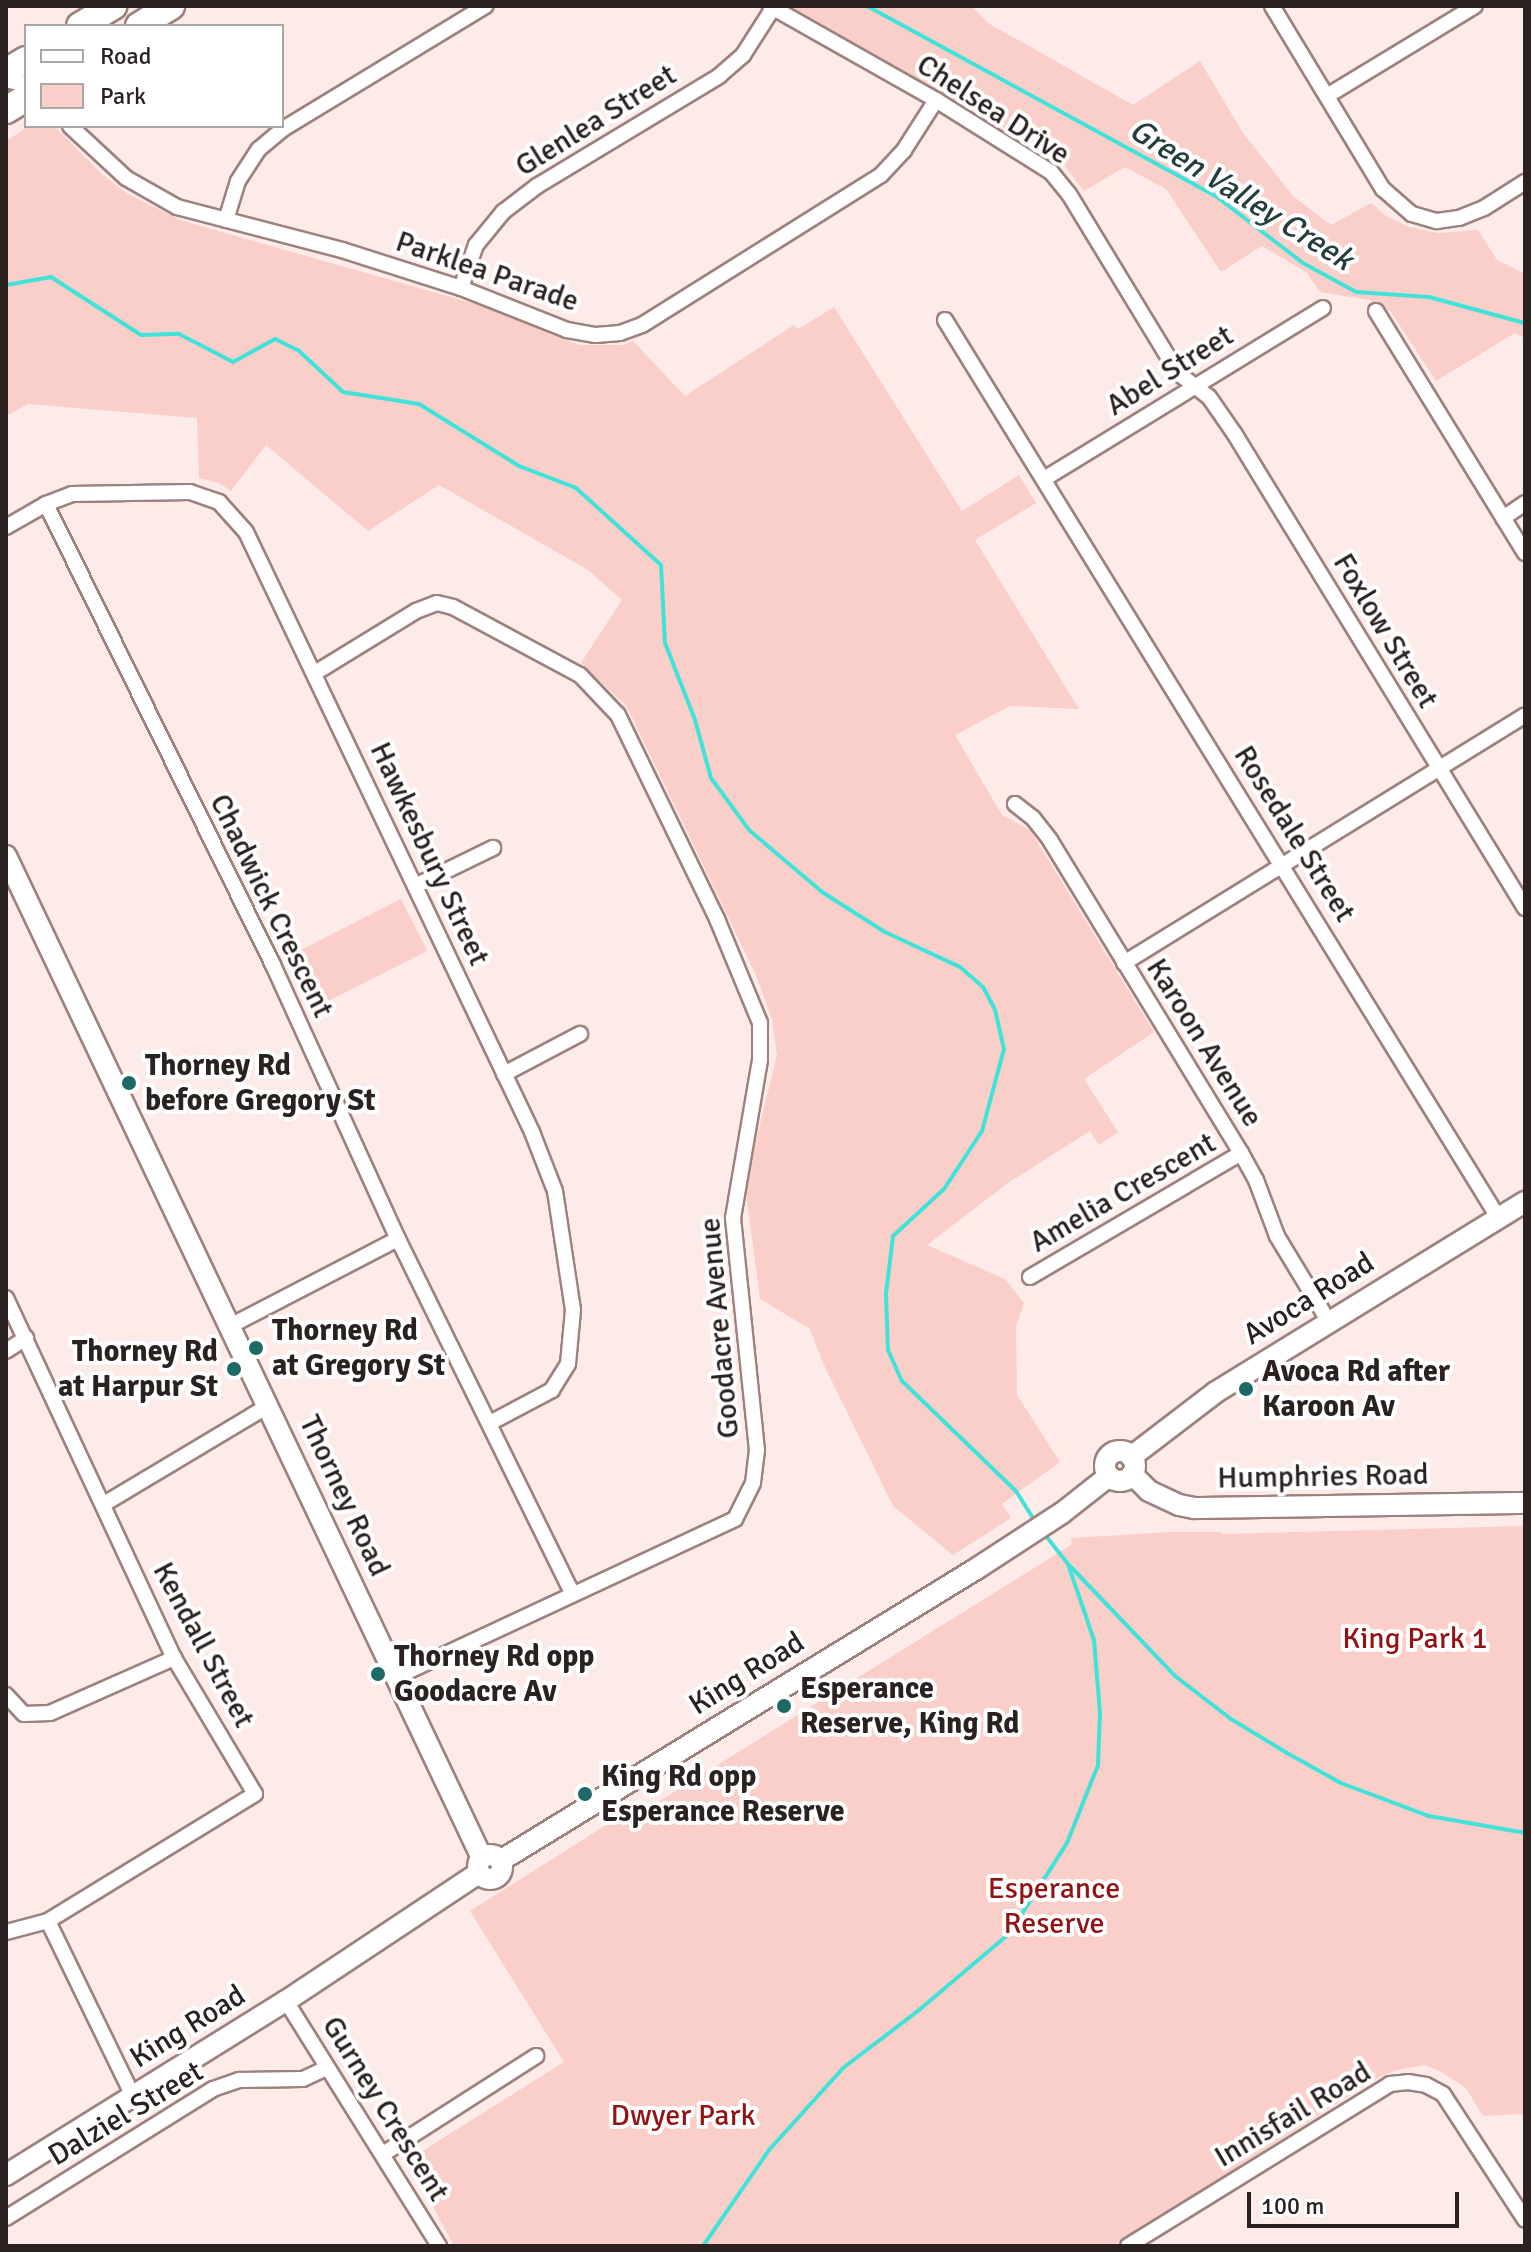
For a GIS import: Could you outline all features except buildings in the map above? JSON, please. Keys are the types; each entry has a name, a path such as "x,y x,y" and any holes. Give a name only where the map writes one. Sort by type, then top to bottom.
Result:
{"highway":[{"path":"83,24 113,6"},
{"path":"6,72 24,61"},
{"path":"6,110 24,99"}],"main road":[{"name":"Thorney Road","path":"6,856 487,1864"},
{"name":"Avoca Road","path":"1132,1466 1216,1392 1525,1202"},
{"name":"King Road","path":"6,2175 286,2001 487,1864 1026,1537 1109,1476 1121,1481 1132,1466"},
{"name":"Humphries Road","path":"1132,1466 1149,1491 1179,1505 1194,1508 1525,1503"}],"street":[{"path":"226,220 238,181 259,149 283,129 485,6"},
{"path":"1272,6 1383,189 1412,214 1437,221 1459,218 1484,208 1525,182"},
{"path":"1327,96 1475,6"},
{"name":"Chelsea Drive","path":"771,7 936,100 1051,172 1069,194 1178,373 1194,386"},
{"name":"Glenlea Street","path":"461,288 476,245 503,212 537,186 719,76 743,55 771,7"},
{"name":"Parklea Parade","path":"72,128 92,151 152,194 177,207 342,250 461,288 567,330 596,335 642,325 881,175 904,150 936,100"},
{"name":"Abel Street","path":"1044,479 1323,308"},
{"path":"1376,311 1525,553"},
{"name":"Rosedale Street","path":"945,320 1498,1217"},
{"name":"Foxlow Street","path":"1194,386 1209,397 1234,433 1525,908"},
{"name":"Hawkesbury Street","path":"6,527 46,504 72,494 190,492 219,502 246,532 504,1074 555,1191 573,1310 568,1364 552,1390 490,1423"},
{"path":"1503,518 1525,503"},
{"name":"Chadwick Crescent","path":"46,504 273,965 398,1239 572,1592"},
{"name":"Goodacre Avenue","path":"315,673 437,601 568,667 614,708 717,919 760,1023 760,1060 733,1218 757,1450 753,1483 735,1519 572,1592 396,1677"},
{"path":"1124,963 1525,715"},
{"name":"Karoon Avenue","path":"1015,804 1033,818 1050,840 1241,1153 1256,1180 1277,1236 1329,1322"},
{"path":"415,886 493,848"},
{"path":"504,1074 580,1034"},
{"name":"Amelia Crescent","path":"1030,1277 1241,1153"},
{"path":"230,1326 398,1239"},
{"name":"Kendall Street","path":"6,1298 174,1658 255,1794 48,1921"},
{"path":"6,1351 26,1338"},
{"path":"104,1504 268,1406"},
{"path":"6,1695 24,1714 50,1713 174,1658"},
{"path":"6,1932 48,1921 133,2096"},
{"name":"Gurney Crescent","path":"286,2001 439,2246"},
{"path":"383,2154 536,2056"},
{"name":"Dalziel Street","path":"6,2218 213,2089 239,2080 303,2079 327,2068"},
{"name":"Innisfail Road","path":"1128,2246 1390,2084 1408,2082 1426,2085 1443,2094 1525,2220"}],"green space":[{"path":"790,6 972,6 988,23 1133,105 1200,61 1243,133 1293,196 1331,225 1371,203 1386,216 1409,227 1438,233 1478,230 1497,260 1525,274 1525,338 1515,333 1436,381 1391,312 1370,300 1320,292 1306,272 1262,246 1221,272 1166,189 1125,167 1084,191 1059,159"},
{"path":"26,128 56,128 103,175 128,194 183,221 486,307 579,345 622,345 633,341 685,396 794,325 798,329 834,307 962,511 1019,475 1036,503 975,540 1079,709 1010,706 955,735 1002,815 1030,830 1154,1032 1084,1079 1118,1132 1099,1145 1090,1131 1008,1183 927,1245 1005,1279 1024,1303 1016,1327 1017,1395 1060,1462 1002,1504 1011,1518 953,1555 893,1506 823,1363 810,1329 760,1299 745,1185 777,1055 772,1019 755,973 627,707 581,663 622,600 588,570 439,485 368,531 266,445 231,491 219,483 199,478 197,418 28,404 6,416 6,141"},
{"path":"401,899 427,951 313,1009 287,957"},
{"name":"Esperance Reserve","path":"1525,1526 1525,2114 1483,2116 1466,2088 1441,2072 1425,2065 1397,2070 1379,2077 1113,2246 454,2246 415,2173 416,2155 564,2062 470,1911 641,1803 645,1810 1072,1544 1071,1538 1172,1532 1222,1534"}],"waterway":[{"name":"Green Valley Creek","path":"867,6 1217,197 1303,263 1356,292 1429,297 1525,323"},
{"path":"6,285 51,277 141,335 179,334 233,362 275,339 298,350 343,392 419,404 519,466 576,488 661,565 665,643 695,720 711,778 749,830 822,892 885,932 960,967 983,987 995,1010 1004,1049 982,1131 944,1189 893,1236 886,1294 888,1350 902,1381 1016,1491 1035,1521"},
{"path":"703,2246 769,2150 843,2068 919,2010 1009,1934 1067,1843 1098,1765 1100,1713 1094,1640 1068,1564 1042,1531"},
{"path":"1070,1566 1175,1676 1231,1719 1287,1753 1341,1783 1429,1816 1525,1833"}],"place":[{"name":"Thorney Rd before Gregory St","path":"129,1083"},
{"name":"Thorney Rd at Gregory St","path":"256,1348"},
{"name":"Thorney Rd at Harpur St","path":"234,1369"},
{"name":"Avoca Rd after Karoon Av","path":"1246,1389"},
{"name":"Thorney Rd opp Goodacre Av","path":"378,1674"},
{"name":"Esperance Reserve, King Rd","path":"784,1706"},
{"name":"King Rd opp Esperance Reserve","path":"585,1794"}],"park label":[{"name":"King Park 1","path":"1415,1639"},
{"name":"Dwyer Park","path":"683,2116"}]}
